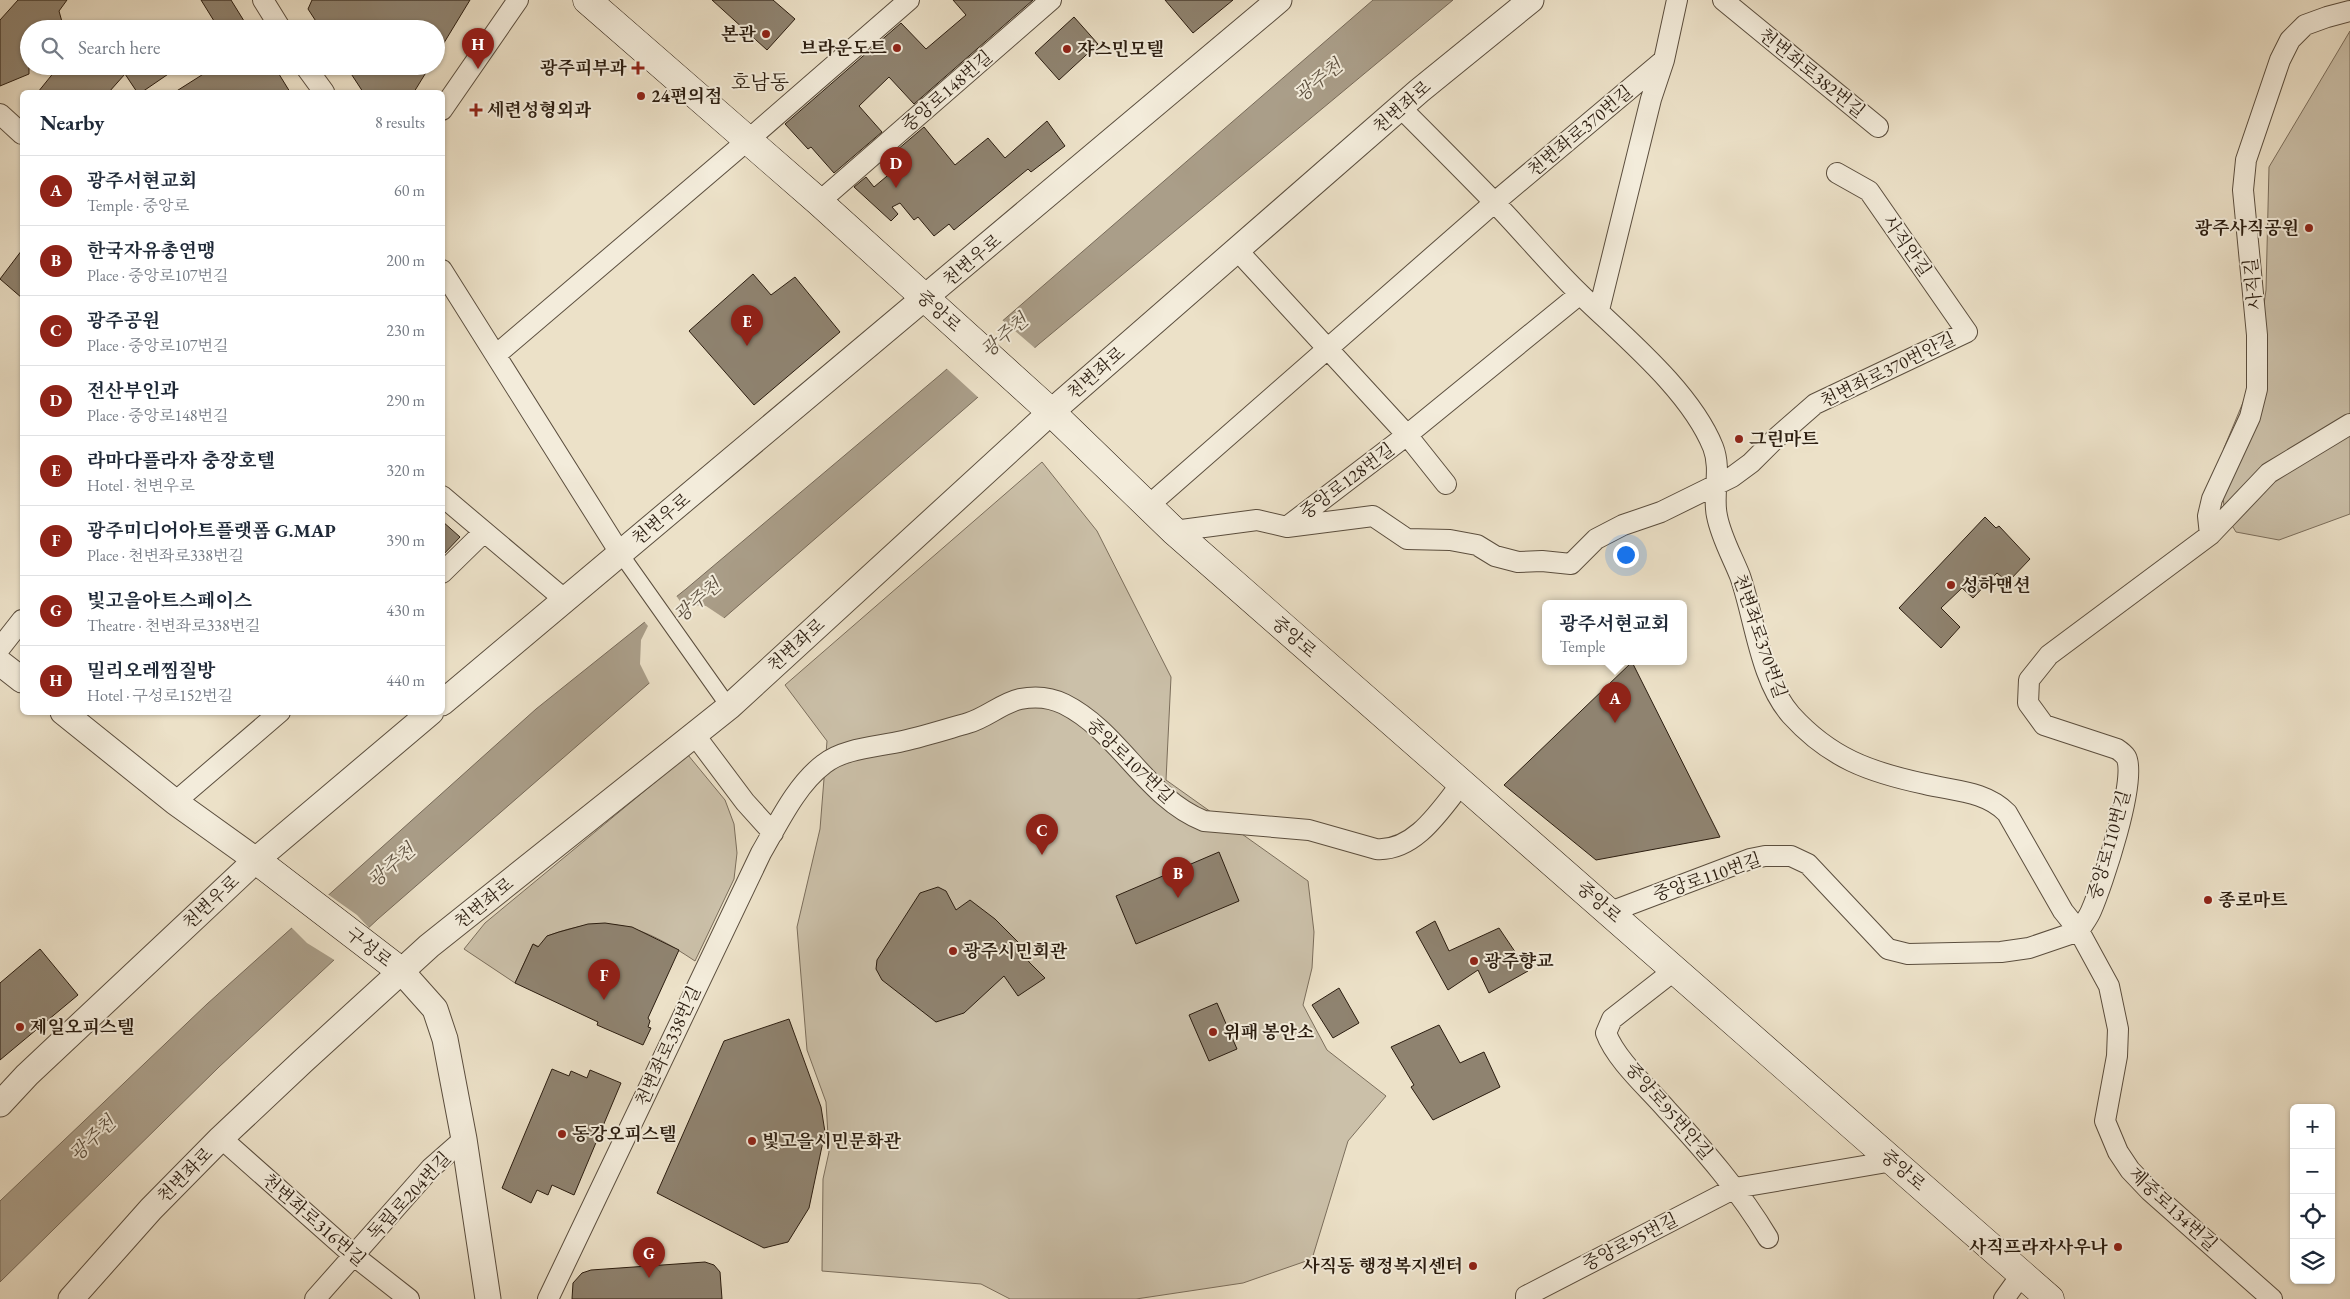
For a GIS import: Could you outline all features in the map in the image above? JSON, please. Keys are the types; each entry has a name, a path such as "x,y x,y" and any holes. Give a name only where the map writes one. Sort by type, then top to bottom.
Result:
{"main road":[{"name":"중앙로","path":"588,0 926,298 1051,412 1174,531 2050,1299"},
{"name":"구성로","path":"256,860 402,972"}],"street":[{"path":"263,0 275,20"},
{"path":"445,106 518,0"},
{"path":"496,354 748,140 909,0"},
{"name":"중앙로148번길","path":"819,202 1051,0"},
{"name":"천변좌로","path":"72,1299 151,1209 221,1138 302,1061 430,946 729,707 1051,412 1401,108 1531,0"},
{"path":"1599,310 1651,98 1664,60 1677,0"},
{"name":"천변좌로382번길","path":"1722,0 1878,127"},
{"name":"천변우로","path":"445,700 564,599 626,560 926,298 1276,1"},
{"name":"사직길","path":"2210,535 2208,516 2212,499 2250,417 2257,389 2255,304 2243,190 2246,160 2280,60 2290,40 2298,30 2310,23 2350,11"},
{"name":"천변좌로370번길","path":"1148,506 1495,202 1664,60"},
{"path":"312,75 323,90"},
{"name":"천변좌로370번길","path":"1401,108 1495,202 1580,294 1599,310 1659,371 1700,422 1713,447 1716,461 1718,486 1715,506 1717,516 1739,575 1766,664 1779,699 1789,713 1820,744 1868,769 1904,780 1983,795 1998,804 2007,813 2063,911 2079,931"},
{"path":"0,114 20,132"},
{"name":"사직안길","path":"1837,173 1869,191 1966,332"},
{"path":"1237,250 1407,435 1446,484"},
{"name":"천변우로","path":"445,275 626,560"},
{"name":"중앙로128번길","path":"1287,527 1407,435 1580,294"},
{"name":"천변좌로370번안길","path":"1718,486 1751,463 1815,404 1966,332"},
{"name":"중앙로110번길","path":"1610,912 1750,858 1791,856 1808,864 1888,949 1895,951 1908,954 2001,952 2029,948 2079,931 2091,911 2125,804 2128,767 2126,757 2117,749 2044,725 2028,703 2030,680 2049,655 2210,535 2269,473 2350,424"},
{"name":"중앙로128번길","path":"1174,531 1257,520 1287,527 1374,516 1407,539 1450,540 1477,545 1495,556 1518,562 1542,561 1571,564 1596,539 1623,525 1661,512 1718,486"},
{"path":"445,499 564,599"},
{"path":"445,570 484,532"},
{"path":"626,560 729,707"},
{"path":"0,648 20,623"},
{"path":"0,663 20,678"},
{"name":"중앙로107번길","path":"796,796 814,773 825,763 842,755 905,741 975,721 1017,700 1037,698 1051,698 1066,704 1094,723 1167,798 1204,822 1308,830 1376,849 1386,850 1396,848 1413,838 1437,815 1462,784"},
{"name":"구성로","path":"67,715 175,802 256,860"},
{"path":"175,802 276,715"},
{"name":"천변우로","path":"0,1104 27,1074 256,860 427,715"},
{"path":"694,734 745,802 773,832"},
{"name":"천변좌로338번길","path":"548,1299 715,946 773,832 796,796"},
{"name":"제중로134번길","path":"2079,931 2109,986 2118,1020 2117,1056 2105,1121 2118,1152 2130,1170 2150,1190 2272,1299"},
{"name":"중앙로95번안길","path":"1676,970 1612,1019 1606,1033 1609,1042 1638,1077 1735,1188"},
{"name":"구성로","path":"402,972 435,1009 445,1039 464,1139 488,1299"},
{"name":"천변좌로316번길","path":"221,1138 353,1255 409,1299"},
{"name":"독립로204번길","path":"315,1299 431,1168 464,1139"},
{"name":"중앙로95번길","path":"1526,1298 1735,1188 1893,1161"},
{"path":"1735,1188 1768,1238"},
{"path":"2004,1299 2022,1274"}],"shaded area":[{"name":"광주사직공원","path":"2350,31 2350,514 2279,540 2236,532 2225,514 2220,474 2224,448 2254,376 2266,290 2269,167"},
{"path":"1042,462 1097,531 1171,677 1166,780 1308,881 1314,932 1312,968 1303,1005 1327,1050 1386,1096 1348,1141 1312,1259 1243,1283 1136,1299 1010,1299 981,1284 822,1271 823,1179 829,1152 826,1102 807,1050 797,927 820,829 827,741 785,685"},
{"path":"688,755 725,800 734,824 737,853 734,879 695,961 641,931 607,924 569,929 547,936 540,947 533,944 515,983 464,949 485,923"}],"water":[{"name":"광주천","path":"1373,0 1453,0 1039,344 378,919 219,1067 0,1282 0,1201 207,1004 536,709 686,589 940,375"}],"pier":[{"path":"1001,319 1036,349 980,399 945,367"},
{"path":"675,594 682,604 706,606 727,620 651,686 640,664 641,640 648,626 643,620"},
{"path":"326,893 357,915 370,929 336,961 307,943 290,926"}],"building":[{"path":"18,0 67,0 59,11 62,20 20,20 20,75 27,75 0,86 0,20"},
{"path":"201,0 231,0 243,20 213,20"},
{"path":"312,0 470,0 445,41 445,20 315,20 308,9"},
{"name":"본관","path":"712,0 773,0 795,19 767,50"},
{"path":"953,0 1033,0 914,104 889,77 859,106 882,132 834,173 811,147 808,149 785,124 901,23 926,49 966,15"},
{"path":"1165,0 1233,0 1193,33"},
{"name":"쟈스민모텔","path":"1074,17 1098,44 1059,80 1035,53"},
{"path":"52,75 124,75 111,90 40,90"},
{"path":"126,75 167,75 145,90 136,90"},
{"path":"202,75 280,75 289,90 178,90"},
{"path":"352,75 424,75 415,90 362,90"},
{"path":"1047,121 1065,146 1031,172 1028,169 954,230 949,224 934,236 918,217 914,220 900,203 892,207 898,214 891,221 854,187 866,177 874,187 899,166 890,156 924,127 955,165 988,138 1005,158"},
{"path":"20,253 20,296 0,279"},
{"path":"753,274 771,295 795,277 840,332 754,405 689,331"},
{"name":"성하맨션","path":"1985,517 1996,528 1999,526 2030,559 2008,582 1997,573 1973,598 1962,588 1941,608 1960,627 1941,648 1899,608"},
{"path":"445,524 460,537 445,553"},
{"path":"1629,665 1634,665 1720,837 1596,860 1504,785"},
{"path":"1219,852 1239,901 1136,944 1116,896"},
{"name":"광주시민회관","path":"938,887 946,891 956,910 970,900 995,919 1018,942 1029,962 1045,978 1018,996 1004,976 964,1013 936,1022 882,980 876,969 877,960 920,893"},
{"path":"1435,921 1449,951 1499,928 1528,971 1489,993 1478,970 1448,990 1416,932"},
{"path":"605,923 632,927 679,950 648,1018 650,1021 648,1027 651,1028 643,1045 597,1025 598,1022 515,983 533,944 538,947 547,936 588,924"},
{"name":"제일오피스텔","path":"40,949 78,995 0,1060 0,983"},
{"path":"1339,988 1359,1023 1333,1038 1312,1005"},
{"name":"위패 봉안소","path":"1217,1003 1237,1049 1209,1061 1189,1015"},
{"name":"빛고을시민문화관","path":"789,1019 821,1107 825,1132 809,1208 788,1242 764,1248 657,1193 724,1041"},
{"path":"1439,1025 1460,1063 1484,1052 1500,1087 1433,1120 1411,1087 1414,1085 1391,1047"},
{"name":"동강오피스텔","path":"552,1069 569,1076 571,1071 587,1078 590,1070 621,1083 574,1195 552,1185 548,1195 537,1190 531,1203 502,1188"},
{"path":"705,1262 714,1265 720,1272 722,1299 572,1299 573,1283 582,1273 591,1270"}],"place":[{"name":"본관","path":"766,34"},
{"name":"브라운도트","path":"897,48"},
{"name":"쟈스민모텔","path":"1067,49"},
{"name":"광주피부과","path":"638,68"},
{"name":"밀리오레찜질방","path":"478,69"},
{"name":"24편의점","path":"641,96"},
{"name":"세련성형외과","path":"476,110"},
{"name":"전산부인과","path":"896,188"},
{"name":"광주사직공원","path":"2309,228"},
{"name":"라마다플라자 충장호텔","path":"747,346"},
{"name":"그린마트","path":"1739,439"},
{"name":"성하맨션","path":"1951,585"},
{"name":"광주서현교회","path":"1615,723"},
{"name":"광주공원","path":"1042,855"},
{"name":"한국자유총연맹","path":"1178,898"},
{"name":"종로마트","path":"2208,900"},
{"name":"광주시민회관","path":"953,951"},
{"name":"광주향교","path":"1474,961"},
{"name":"광주미디어아트플랫폼 G.MAP","path":"604,1000"},
{"name":"제일오피스텔","path":"20,1027"},
{"name":"위패 봉안소","path":"1213,1032"},
{"name":"동강오피스텔","path":"562,1134"},
{"name":"빛고을시민문화관","path":"752,1141"},
{"name":"사직프라자사우나","path":"2118,1247"},
{"name":"사직동 행정복지센터","path":"1473,1266"},
{"name":"빛고을아트스페이스","path":"649,1278"}],"district":[{"name":"호남동","path":"760,82"}]}
